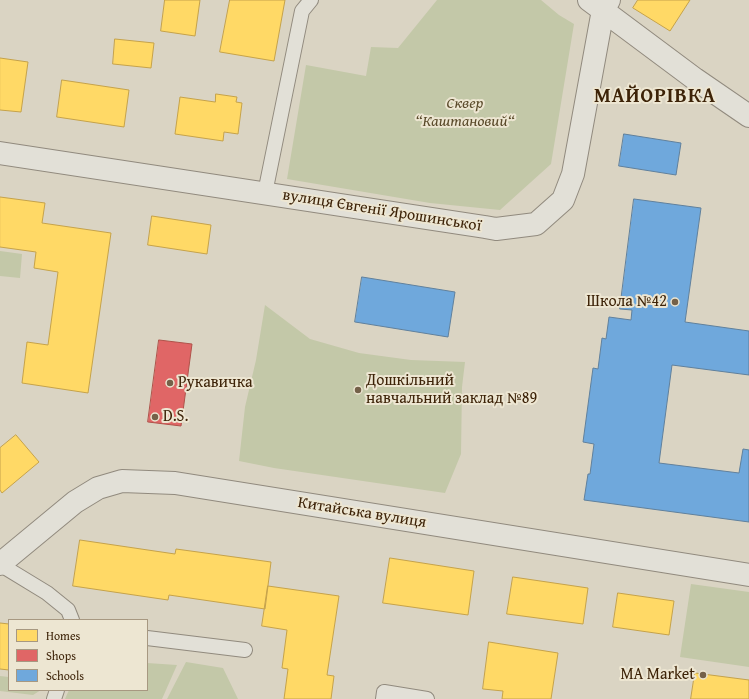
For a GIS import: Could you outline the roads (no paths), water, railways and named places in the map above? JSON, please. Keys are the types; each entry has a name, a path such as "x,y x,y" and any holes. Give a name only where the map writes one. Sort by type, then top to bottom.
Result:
{"street":[{"name":"вулиця Євгенії Ярошинської","path":"0,153 485,227 496,228 536,224 562,200 573,174 601,3"},
{"path":"601,3 695,79 749,116"},
{"name":"Китайська вулиця","path":"1,564 75,502 98,488 122,481 175,483 749,575"}],"lane":[{"path":"265,193 302,11 311,0"},
{"path":"1,564 47,593 68,610 72,619"},
{"path":"148,638 245,650"},
{"path":"383,699 384,692 427,699"}],"place":[{"name":"Школа №42","path":"675,302"},
{"name":"Рукавичка","path":"170,383"},
{"name":"Дошкільний навчальний заклад №89","path":"358,390"},
{"name":"D.S.","path":"155,417"},
{"name":"MA Market","path":"703,675"}],"district":[{"name":"МАЙОРІВКА","path":"655,97"}],"park label":[{"name":"Сквер “Каштановий“","path":"465,113"}]}
